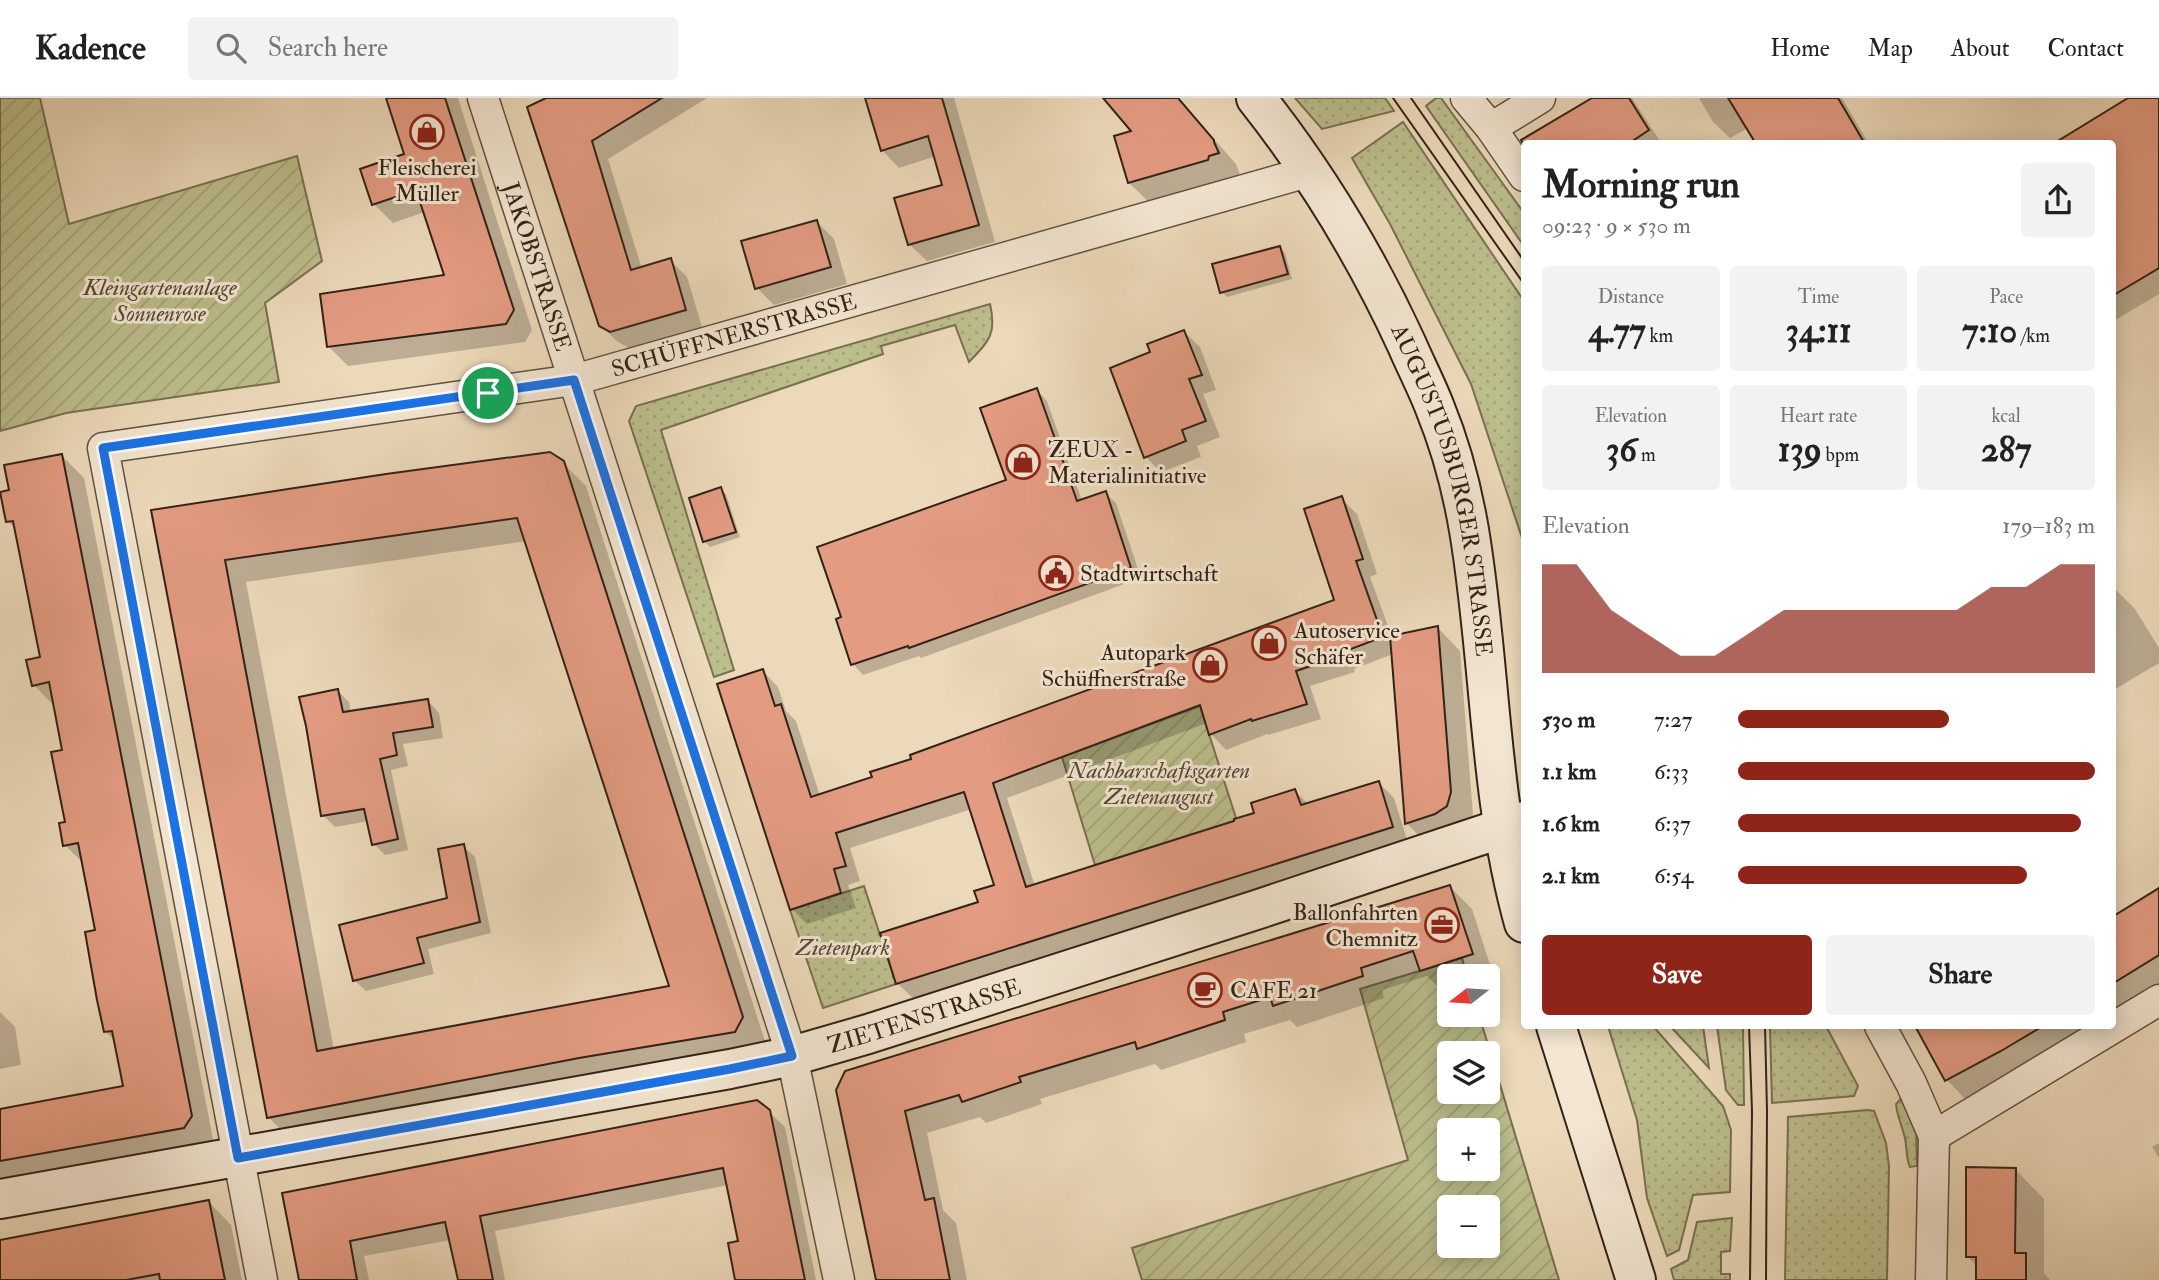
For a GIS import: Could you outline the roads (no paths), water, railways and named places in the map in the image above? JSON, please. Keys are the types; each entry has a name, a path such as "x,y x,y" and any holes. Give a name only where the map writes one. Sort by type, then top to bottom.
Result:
{"street":[{"name":"JAKOBSTRASSE","path":"483,98 792,1056 839,1280"},
{"name":"AUGUSTUSBURGER STRASSE","path":"1256,98 1290,141 1343,221 1381,289 1436,410 1457,476 1469,531 1514,825 1513,881 1521,912"},
{"path":"1466,98 1521,172"},
{"path":"1491,128 1540,98"},
{"name":"SCHÜFFNERSTRASSE","path":"238,1158 103,448 574,380 1311,171"},
{"name":"ZIETENSTRASSE","path":"0,1199 792,1056 868,1034 1514,825"},
{"path":"2116,1026 2159,1000"},
{"path":"1557,1029 1636,1280"},
{"path":"1882,1029 1911,1083 1934,1136 1931,1280"},
{"path":"1934,1136 2111,1029"},
{"path":"238,1158 262,1280"}],"tram line":[{"path":"1393,98 1521,280"},
{"path":"1411,98 1521,257"},
{"path":"1749,1029 1752,1111 1750,1280"},
{"path":"1765,1029 1766,1280"}],"place":[{"name":"Fleischerei Müller","path":"427,132"},
{"name":"ZEUX - Materialinitiative","path":"1023,462"},
{"name":"Stadtwirtschaft","path":"1056,573"},
{"name":"Autoservice Schäfer","path":"1269,643"},
{"name":"Autopark Schüffnerstraße","path":"1210,665"},
{"name":"Ballonfahrten Chemnitz","path":"1442,925"},
{"name":"CAFE 21","path":"1205,990"}],"park label":[{"name":"Kleingartenanlage Sonnenrose","path":"160,300"},
{"name":"Nachbarschaftsgarten Zietenaugust","path":"1159,783"},
{"name":"Zietenpark","path":"843,947"}]}
